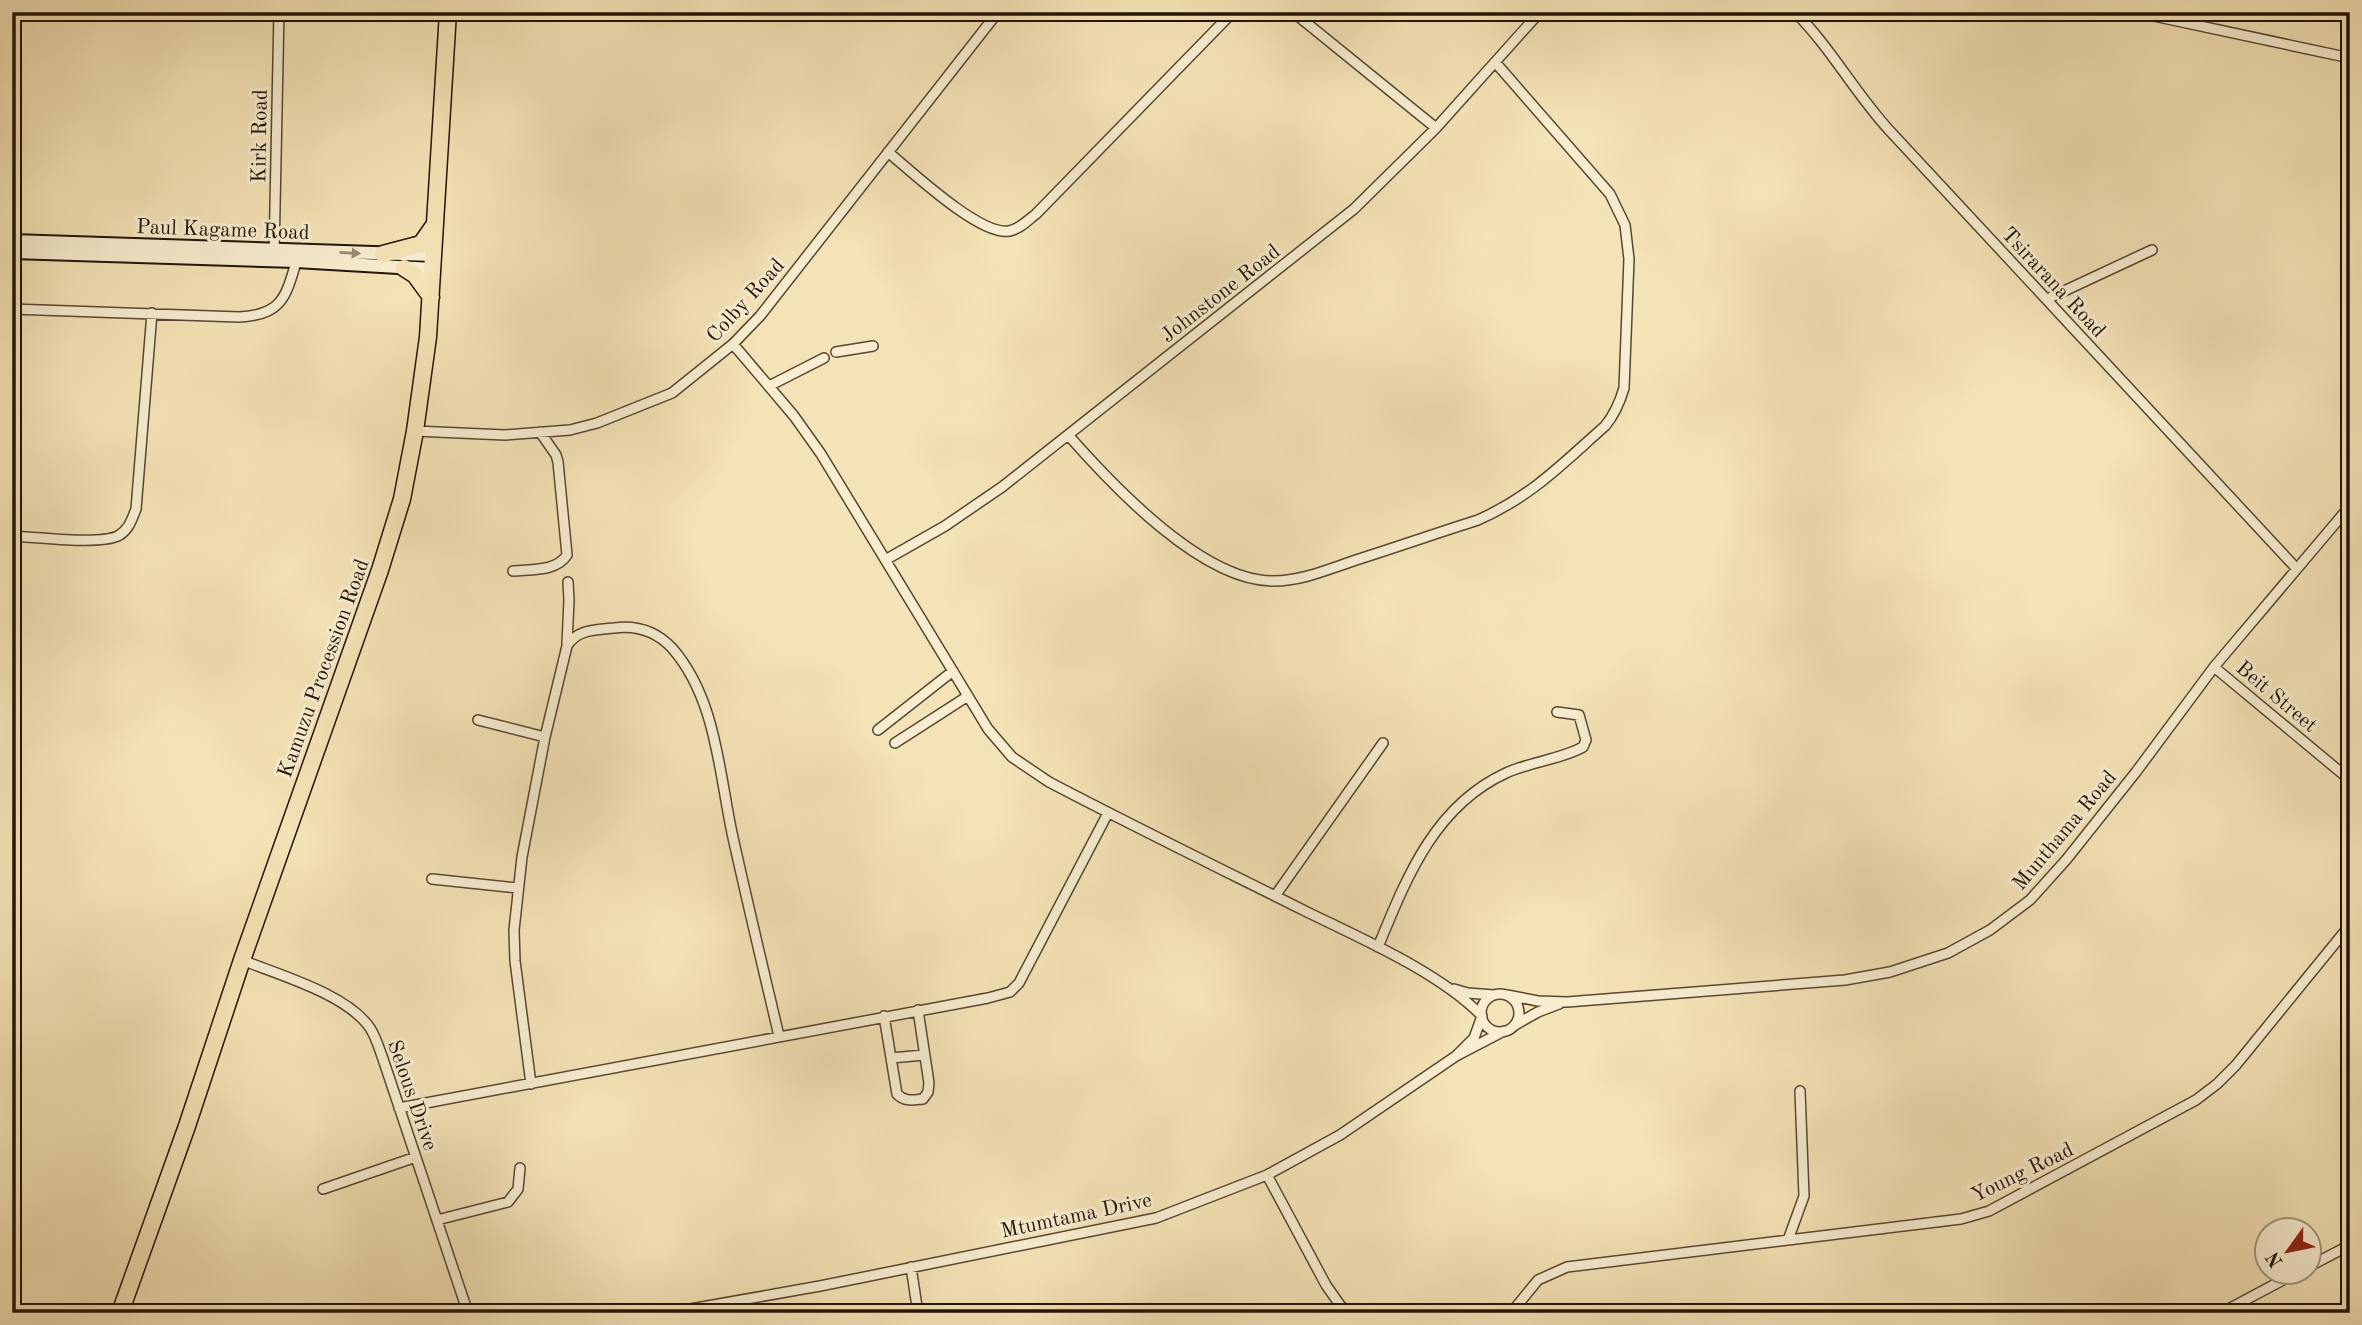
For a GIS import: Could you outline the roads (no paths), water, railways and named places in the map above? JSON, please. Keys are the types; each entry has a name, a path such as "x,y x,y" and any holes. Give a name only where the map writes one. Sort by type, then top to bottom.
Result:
{"highway":[{"name":"Kamuzu Procession Road","path":"120,1313 395,525 425,371 449,12"},
{"path":"383,254 421,244 435,224"},
{"path":"404,268 415,275 431,297"}],"main road":[{"name":"Paul Kagame Road","path":"12,241 298,256 383,254 433,262"},
{"path":"12,252 274,255"},
{"path":"298,256 404,268 433,262"}],"street":[{"name":"Kirk Road","path":"274,255 279,12"},
{"name":"Colby Road","path":"415,431 505,435 583,428 672,393 733,344 760,316 998,12"},
{"path":"888,152 968,216 995,230 1009,231 1023,225 1036,214 1233,12"},
{"path":"1293,12 1436,128"},
{"name":"Johnstone Road","path":"887,559 975,506 1069,436 1354,209 1436,128 1540,12"},
{"name":"Tsirarana Road","path":"1796,12 1875,115 2296,568"},
{"path":"2135,12 2350,58"},
{"path":"1069,436 1091,461 1157,523 1193,550 1229,572 1265,580 1303,577 1478,520 1505,508 1542,482 1605,426 1614,415 1625,388 1628,241 1622,218 1610,194 1496,62"},
{"path":"2047,299 2152,250"},
{"path":"12,309 239,317 262,315 282,302 288,292 298,256"},
{"path":"12,536 93,540 117,536 128,528 136,509 152,313"},
{"path":"733,344 821,454 968,696 994,737 1012,757 1049,782 1108,813 1378,947 1465,1000 1492,1030 1504,1031"},
{"path":"836,352 873,346"},
{"path":"769,386 824,358"},
{"path":"513,571 561,564 567,555 558,462 540,432"},
{"name":"Munthama Road","path":"1567,1002 1845,980 1913,965 1970,943 2011,915 2047,882 2152,752 2214,667 2350,506"},
{"path":"531,1084 515,961 514,930 518,888 545,737 567,646 568,582"},
{"path":"567,646 576,634 583,632 636,627 649,631 672,648 694,685 713,731 732,831 779,1035"},
{"name":"Beit Street","path":"2214,667 2350,780"},
{"path":"878,730 953,671"},
{"path":"895,743 968,696"},
{"path":"1378,947 1419,854 1462,804 1475,792 1506,773 1583,747 1586,740 1579,715 1557,712"},
{"path":"478,720 545,737"},
{"path":"1275,896 1383,743"},
{"path":"400,1108 1010,992 1019,983 1108,813"},
{"path":"432,880 518,888"},
{"name":"Young Road","path":"1511,1313 1538,1280 1567,1267 1961,1219 1989,1211 2196,1100 2217,1084 2350,925"},
{"name":"Selous Drive","path":"242,961 291,979 341,1002 371,1029 468,1313"},
{"path":"1442,985 1468,993 1567,1002"},
{"path":"1456,1056 1474,1038 1484,1003 1494,995"},
{"path":"1507,995 1517,1004 1519,1012 1515,1025"},
{"path":"1456,1056 1538,1012 1567,1002"},
{"path":"884,1016 897,1094 908,1101 923,1099 928,1092 918,1010"},
{"path":"891,1058 924,1055"},
{"name":"Mtumtama Drive","path":"668,1313 820,1286 1156,1218 1267,1175 1340,1135 1456,1056"},
{"path":"1788,1240 1804,1196 1800,1091"},
{"path":"323,1189 416,1157"},
{"path":"437,1220 508,1202 518,1189 520,1168"},
{"path":"1267,1175 1338,1309 1349,1313"},
{"path":"2324,1258 2350,1245"},
{"path":"911,1267 918,1313"},
{"path":"2221,1313 2272,1286"}]}
